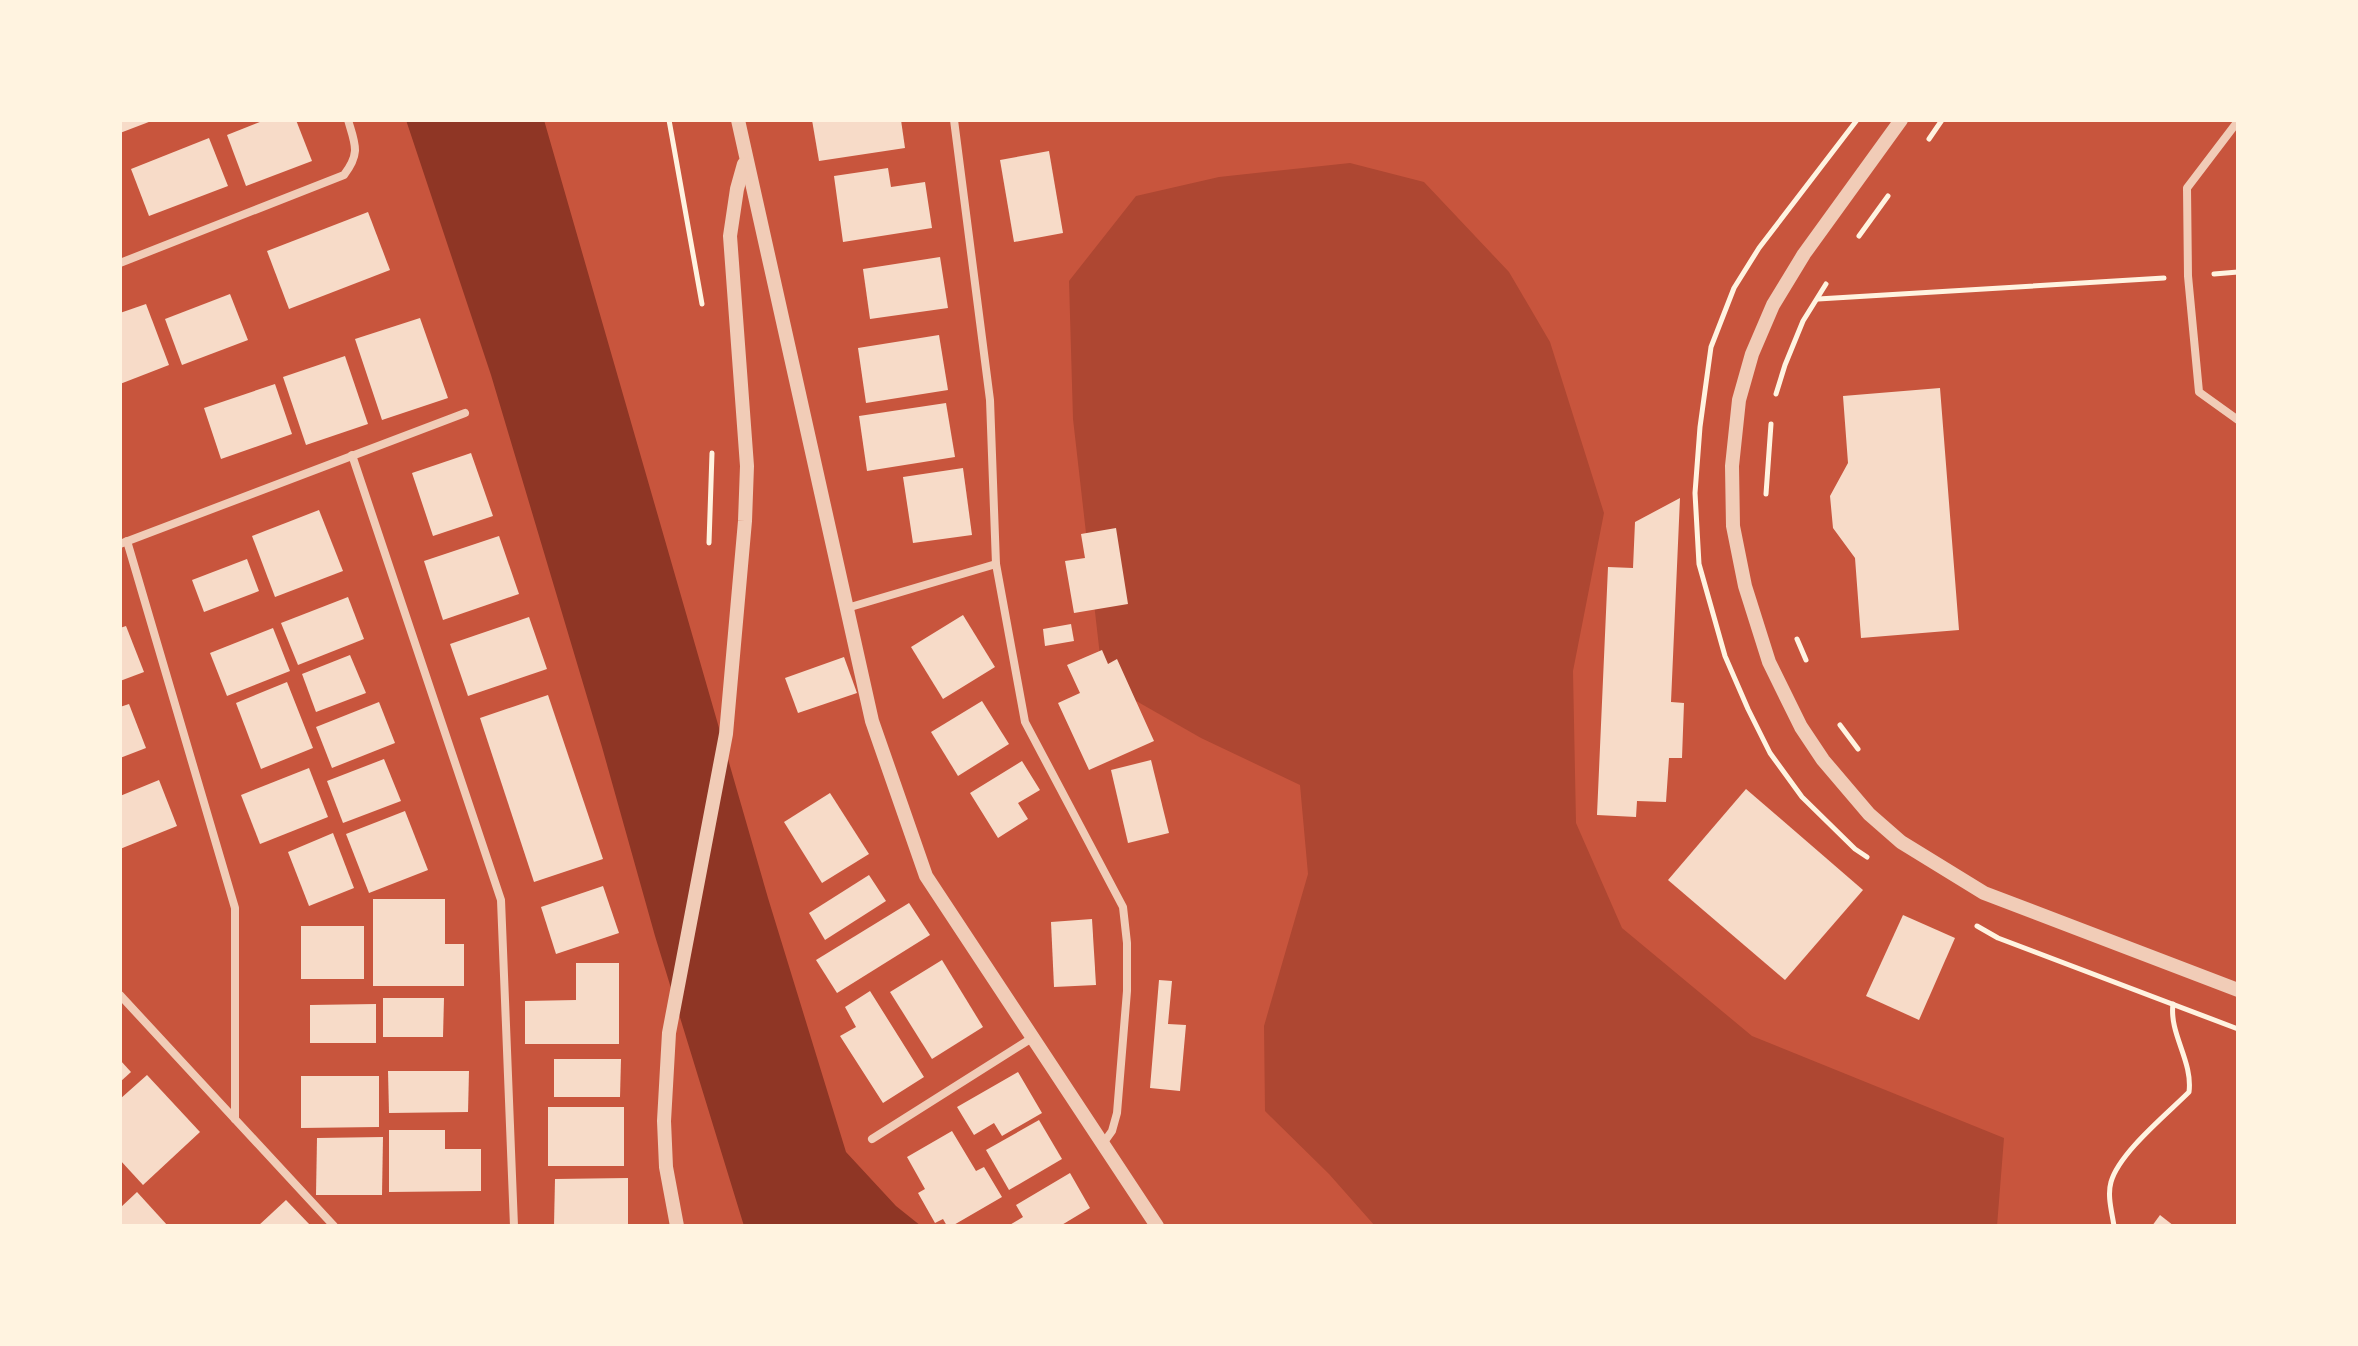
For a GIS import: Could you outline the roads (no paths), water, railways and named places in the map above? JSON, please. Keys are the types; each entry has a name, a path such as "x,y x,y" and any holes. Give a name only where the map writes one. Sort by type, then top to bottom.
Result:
{"street":[{"path":"120,263 344,175 355,157 356,147 348,120"},
{"path":"738,120 872,721 926,876 1157,1226"},
{"path":"954,120 990,400 996,564 1025,722 1123,907 1127,991 1117,1113 1112,1131 1102,1146"},
{"path":"1901,120 1804,254 1773,305 1752,354 1739,400 1732,466 1733,526 1745,586 1769,662 1801,727 1823,760 1869,814 1901,842 1984,893 2238,990"},
{"path":"2238,121 2187,188 2188,276 2199,392 2238,420"},
{"path":"677,1226 666,1167 664,1121 669,1033 726,734 741,565 747,466 730,236 737,189 746,160"},
{"path":"235,1119 235,908 124,542 465,413"},
{"path":"352,455 501,900 514,1226"},
{"path":"847,608 996,564"},
{"path":"120,995 334,1226"},
{"path":"872,1139 1032,1038"}]}
